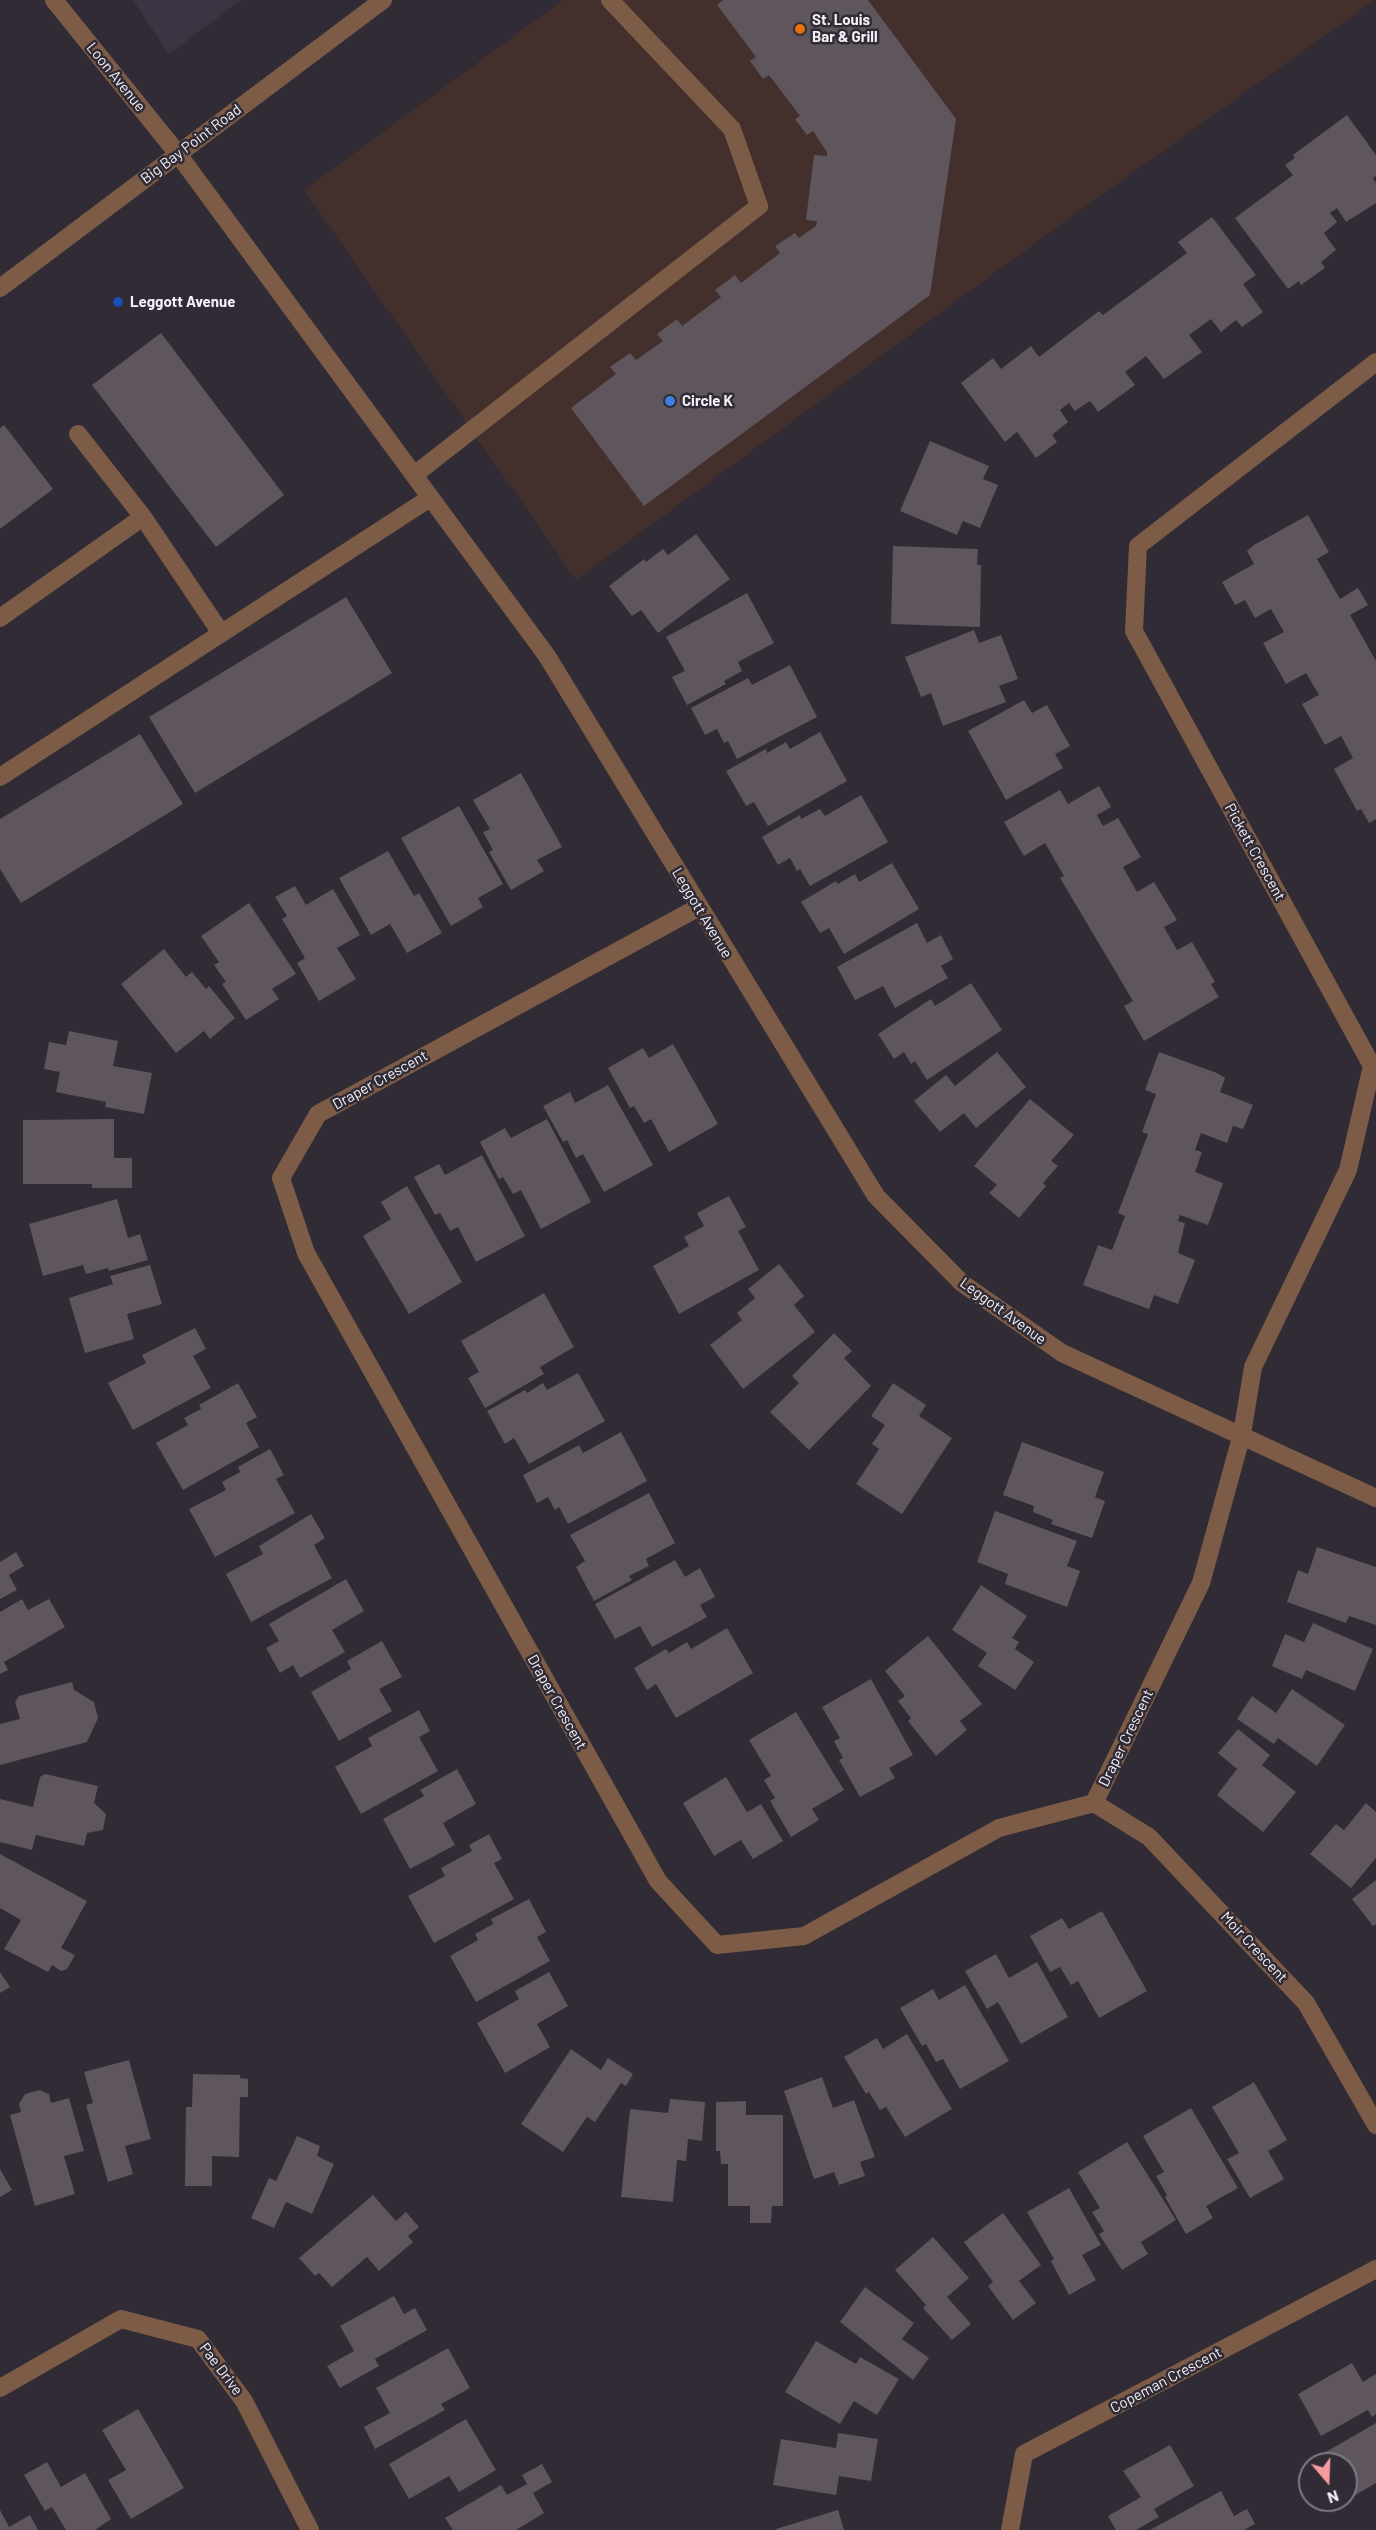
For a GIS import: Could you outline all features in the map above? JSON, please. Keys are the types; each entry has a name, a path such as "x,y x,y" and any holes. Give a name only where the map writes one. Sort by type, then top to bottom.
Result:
{"street":[{"name":"Loon Avenue","path":"54,0 178,154"},
{"name":"Big Bay Point Road","path":"0,288 382,0"},
{"path":"414,476 759,206 732,129 610,0"},
{"name":"Leggott Avenue","path":"178,154 547,656 876,1196 962,1283 1062,1353 1242,1434 1376,1498"},
{"name":"Pickett Crescent","path":"1242,1434 1253,1367 1348,1170 1372,1066 1134,631 1138,546 1376,362"},
{"path":"78,434 143,517 221,633"},
{"path":"0,777 430,498"},
{"path":"0,618 143,517"},
{"name":"Draper Crescent","path":"699,908 318,1114 281,1178 306,1253 658,1881 717,1945 804,1936 999,1828 1094,1803 1201,1582 1242,1434"},
{"name":"Moir Crescent","path":"1094,1803 1149,1836 1306,2003 1376,2125"},
{"name":"Copeman Crescent","path":"1010,2530 1024,2454 1376,2269"},
{"name":"Pae Drive","path":"0,2388 121,2319 198,2339 244,2401 310,2530"}],"shaded area":[{"path":"133,0 241,0 169,54"},
{"path":"563,0 1375,0 1079,211 576,580 304,190"}],"building":[{"path":"723,0 868,0 956,119 930,295 644,506 571,408 616,374 610,367 630,353 636,360 663,341 657,334 677,319 682,326 721,297 715,290 735,275 741,283 780,253 775,246 795,233 799,238 816,226 817,221 806,220 814,155 827,156 827,152 813,131 807,135 795,119 800,116 769,75 763,79 750,61 756,57 717,5"},
{"path":"1347,115 1376,155 1376,176 1373,178 1376,183 1376,203 1346,222 1337,208 1330,213 1337,222 1324,233 1336,250 1321,262 1325,268 1301,285 1299,281 1288,289 1235,218 1293,175 1285,165 1295,158 1293,155"},
{"path":"1212,217 1256,275 1243,284 1263,312 1242,327 1236,320 1221,332 1211,319 1189,335 1202,352 1164,379 1146,356 1125,372 1135,385 1098,412 1090,401 1075,411 1069,403 1060,410 1068,422 1052,435 1057,442 1036,458 1017,432 1005,442 961,383 993,358 1001,369 1031,346 1039,357 1099,311 1103,315 1187,253 1178,242"},
{"path":"161,333 284,495 216,547 92,385"},
{"path":"4,425 53,489 0,529 0,428"},
{"path":"930,441 989,466 983,479 998,485 980,528 963,521 957,535 900,511"},
{"path":"1308,515 1329,552 1317,559 1340,599 1358,588 1368,605 1350,615 1376,661 1376,819 1369,823 1361,809 1357,811 1334,769 1353,758 1341,736 1325,745 1302,704 1319,695 1306,673 1286,684 1263,643 1284,632 1271,609 1255,618 1245,600 1235,605 1222,582 1254,564 1247,551 1254,545"},
{"path":"696,534 730,579 658,633 641,610 632,616 609,586 644,559 646,562 663,549 668,555"},
{"path":"893,546 978,549 977,565 981,565 980,627 891,624"},
{"path":"747,593 774,643 738,662 742,671 724,681 726,684 687,705 672,677 685,671 666,637"},
{"path":"346,597 392,673 195,793 149,717"},
{"path":"974,630 979,643 1001,635 1018,679 999,686 1006,702 943,726 931,693 921,697 905,657"},
{"path":"790,665 817,717 737,759 728,741 724,743 717,729 705,735 691,708 748,678 752,685"},
{"path":"1024,700 1032,713 1047,705 1070,746 1055,754 1063,768 1006,800 968,731"},
{"path":"820,732 847,781 768,826 754,802 746,806 726,771 766,749 767,753 786,742 790,749"},
{"path":"140,734 183,804 21,903 0,869 0,819"},
{"path":"521,773 562,847 537,860 544,871 511,890 489,852 493,850 483,832 490,829 473,800"},
{"path":"1099,786 1111,807 1097,815 1103,826 1118,818 1141,857 1123,867 1137,892 1154,882 1177,920 1164,927 1177,950 1192,942 1215,982 1211,984 1219,997 1144,1041 1124,1006 1133,1001 1060,878 1064,876 1045,843 1024,856 1004,822 1060,790 1068,804"},
{"path":"861,795 888,842 810,886 800,869 797,871 790,858 778,865 762,837 800,815 801,819 820,809 825,816"},
{"path":"459,806 503,884 478,898 483,907 451,926 401,838"},
{"path":"388,851 414,896 419,893 442,933 407,953 390,924 371,935 339,878"},
{"path":"892,863 919,909 844,954 829,928 820,933 801,902 836,881 838,884 855,874 859,882"},
{"path":"295,886 306,905 333,889 360,935 337,948 356,979 319,1001 297,963 305,958 282,919 287,916 275,897"},
{"path":"249,903 296,974 272,989 279,999 246,1020 222,984 226,982 214,965 219,962 201,936"},
{"path":"917,923 927,943 941,935 953,959 941,966 948,978 895,1008 883,986 855,1000 837,967"},
{"path":"164,949 186,977 192,972 206,989 209,986 235,1018 210,1039 204,1031 176,1053 121,984"},
{"path":"971,983 1002,1030 927,1080 915,1061 911,1064 904,1052 894,1059 878,1034 931,999 935,1006"},
{"path":"69,1031 118,1041 113,1066 152,1073 144,1114 105,1107 106,1102 56,1092 60,1072 44,1069 49,1042 66,1045"},
{"path":"673,1044 718,1124 669,1152 651,1119 644,1123 634,1106 630,1108 608,1068 643,1048 649,1058"},
{"path":"997,1052 1026,1087 976,1128 964,1113 940,1132 914,1101 946,1075 955,1086"},
{"path":"1159,1052 1217,1073 1225,1078 1220,1092 1253,1105 1243,1129 1233,1126 1227,1143 1201,1133 1195,1150 1202,1152 1195,1172 1223,1183 1208,1225 1180,1215 1178,1221 1185,1223 1178,1253 1195,1260 1178,1304 1154,1295 1149,1309 1083,1285 1098,1245 1112,1250 1125,1216 1118,1213 1148,1134 1142,1132 1156,1094 1145,1090"},
{"path":"608,1085 653,1165 604,1192 583,1154 576,1158 567,1140 563,1142 543,1106 570,1092 575,1103"},
{"path":"1030,1099 1074,1135 1051,1161 1058,1166 1043,1183 1046,1186 1019,1218 989,1193 997,1185 974,1166"},
{"path":"114,1119 114,1158 132,1158 132,1188 92,1188 92,1184 23,1184 23,1120"},
{"path":"547,1119 591,1202 541,1229 521,1190 513,1194 503,1177 499,1179 480,1142 505,1128 511,1138"},
{"path":"482,1155 525,1236 476,1262 458,1227 450,1231 440,1213 435,1215 414,1177 439,1164 445,1175"},
{"path":"407,1186 462,1282 409,1314 363,1236 391,1219 381,1202"},
{"path":"729,1196 746,1227 738,1231 759,1270 679,1314 653,1266 689,1246 684,1237 704,1226 697,1213"},
{"path":"117,1199 128,1238 140,1234 148,1260 109,1271 108,1268 86,1274 83,1265 43,1276 29,1224"},
{"path":"779,1264 804,1296 794,1305 815,1332 743,1389 710,1345 742,1320 737,1313 755,1298 748,1289"},
{"path":"150,1265 162,1304 127,1314 134,1339 85,1353 69,1298 113,1284 110,1276"},
{"path":"544,1293 574,1347 540,1367 544,1374 485,1408 468,1378 479,1372 461,1341"},
{"path":"195,1328 206,1349 193,1356 211,1388 133,1430 108,1383 146,1363 142,1355"},
{"path":"834,1333 852,1351 844,1358 871,1386 809,1450 770,1412 799,1383 792,1376"},
{"path":"578,1373 605,1421 529,1464 514,1438 505,1444 487,1411 525,1390 527,1393 543,1383 547,1390"},
{"path":"238,1383 257,1417 246,1423 259,1447 183,1490 156,1443 188,1425 184,1418 201,1409 199,1405"},
{"path":"893,1383 926,1405 919,1416 952,1438 902,1514 856,1484 879,1449 872,1444 885,1425 871,1416"},
{"path":"621,1432 647,1481 568,1524 559,1507 555,1510 548,1497 537,1503 523,1475 579,1445 583,1453"},
{"path":"1022,1442 1104,1472 1095,1497 1105,1501 1092,1538 1051,1524 1053,1520 1033,1512 1034,1506 1003,1495"},
{"path":"270,1449 284,1475 276,1479 295,1513 215,1557 189,1509 226,1490 222,1482 240,1472 238,1467"},
{"path":"649,1493 675,1543 646,1559 649,1566 629,1576 632,1580 594,1601 576,1567 585,1561 570,1535"},
{"path":"995,1511 1077,1541 1067,1566 1080,1571 1067,1607 1005,1584 1008,1574 977,1562"},
{"path":"311,1514 325,1538 314,1545 332,1578 251,1622 226,1574 263,1554 259,1546"},
{"path":"1317,1547 1376,1567 1376,1625 1349,1616 1346,1623 1287,1602 1298,1570 1308,1574"},
{"path":"16,1552 24,1566 9,1575 17,1590 0,1599 0,1562"},
{"path":"675,1560 685,1577 700,1568 715,1597 700,1605 707,1617 652,1647 640,1626 615,1639 595,1604"},
{"path":"346,1579 364,1611 332,1630 345,1652 300,1678 293,1665 280,1673 266,1648 279,1641 269,1624"},
{"path":"981,1585 1027,1616 1012,1638 1019,1642 1015,1649 1034,1662 1015,1690 978,1666 987,1653 952,1630"},
{"path":"22,1599 28,1610 49,1599 65,1627 4,1662 8,1670 0,1674 0,1612"},
{"path":"1313,1623 1373,1649 1355,1691 1306,1670 1302,1679 1272,1666 1285,1634 1304,1642"},
{"path":"727,1628 753,1673 676,1718 656,1684 647,1690 634,1668 666,1649 669,1653 687,1642 691,1649"},
{"path":"928,1636 982,1704 960,1721 967,1730 936,1756 908,1721 911,1718 898,1701 905,1696 885,1671"},
{"path":"382,1641 402,1677 379,1689 392,1711 339,1741 311,1692 351,1669 347,1661"},
{"path":"871,1679 913,1755 889,1768 895,1778 860,1797 839,1760 843,1758 834,1741 840,1738 822,1707"},
{"path":"72,1682 74,1690 94,1702 98,1718 87,1742 0,1765 0,1724 20,1719 15,1702 19,1696"},
{"path":"1292,1689 1345,1725 1317,1766 1278,1738 1274,1744 1237,1719 1252,1696 1276,1713"},
{"path":"419,1710 430,1731 419,1737 438,1771 361,1814 335,1767 372,1746 368,1738"},
{"path":"796,1712 844,1790 812,1809 819,1820 791,1837 770,1801 775,1798 764,1780 771,1776 749,1740"},
{"path":"1238,1729 1270,1755 1262,1765 1296,1792 1263,1832 1217,1795 1237,1769 1218,1753"},
{"path":"457,1769 476,1804 443,1823 455,1845 410,1869 383,1819 424,1796 420,1790"},
{"path":"45,1774 98,1786 94,1803 106,1814 103,1830 87,1833 84,1846 36,1835 32,1850 0,1842 0,1799 33,1807 40,1777"},
{"path":"726,1777 747,1812 761,1804 783,1841 753,1859 741,1840 714,1856 683,1803"},
{"path":"1366,1803 1376,1812 1376,1858 1351,1888 1310,1854 1336,1824 1344,1830"},
{"path":"489,1834 502,1859 494,1863 514,1899 434,1943 408,1896 445,1876 441,1868 472,1851 469,1845"},
{"path":"0,1854 87,1901 61,1948 75,1955 67,1969 61,1971 52,1965 48,1972 4,1949 21,1920 0,1908"},
{"path":"1376,1880 1376,1924 1373,1926 1352,1899"},
{"path":"529,1899 546,1932 537,1937 550,1961 476,2002 450,1956 478,1940 475,1934 493,1924 491,1919"},
{"path":"1102,1911 1147,1991 1099,2018 1078,1981 1071,1985 1060,1967 1050,1972 1030,1936 1062,1918 1069,1929"},
{"path":"996,1954 1009,1978 1037,1962 1068,2017 1021,2044 998,2002 987,2009 965,1971"},
{"path":"0,1972 10,1987 0,1993"},
{"path":"549,1972 568,2006 537,2024 550,2047 505,2073 477,2023 519,1999 515,1991"},
{"path":"965,1985 1009,2061 960,2089 943,2059 936,2062 926,2044 922,2046 900,2008 933,1989 939,2000"},
{"path":"907,2034 952,2109 905,2137 886,2107 880,2110 869,2092 866,2094 844,2057 877,2038 883,2049"},
{"path":"571,2049 601,2070 608,2058 633,2074 626,2086 621,2083 595,2122 587,2117 563,2152 521,2124"},
{"path":"129,2060 151,2139 125,2146 133,2174 108,2182 86,2105 93,2103 84,2072"},
{"path":"193,2074 240,2075 240,2078 248,2079 248,2097 240,2097 239,2157 212,2156 212,2186 185,2186 186,2107 192,2107"},
{"path":"822,2077 833,2108 854,2100 875,2157 860,2162 865,2176 839,2185 834,2172 814,2179 784,2091"},
{"path":"1254,2082 1287,2140 1268,2151 1284,2179 1250,2198 1227,2159 1239,2153 1212,2107"},
{"path":"40,2090 49,2094 51,2103 69,2098 84,2151 64,2156 75,2194 35,2206 10,2115 21,2112 19,2104 25,2094"},
{"path":"670,2099 705,2102 702,2141 688,2139 686,2161 677,2160 673,2202 621,2197 630,2109 668,2113"},
{"path":"746,2101 746,2115 783,2115 783,2206 772,2206 771,2223 750,2223 750,2206 728,2206 728,2164 721,2164 720,2151 716,2151 716,2102"},
{"path":"1191,2108 1238,2188 1206,2206 1213,2218 1186,2234 1156,2176 1164,2172 1143,2136"},
{"path":"297,2136 320,2146 317,2156 334,2164 312,2214 286,2202 274,2228 251,2218 269,2178 276,2181"},
{"path":"1127,2142 1176,2220 1141,2242 1148,2254 1122,2270 1099,2234 1104,2231 1092,2212 1100,2208 1078,2172"},
{"path":"0,2169 12,2190 0,2197"},
{"path":"1069,2188 1101,2245 1082,2255 1096,2280 1069,2295 1051,2261 1054,2259 1027,2212"},
{"path":"373,2195 396,2221 406,2212 419,2227 408,2236 413,2242 379,2271 367,2257 332,2287 319,2273 315,2276 299,2258"},
{"path":"1003,2213 1041,2265 1019,2281 1036,2303 1013,2320 988,2286 993,2282 964,2242"},
{"path":"933,2237 969,2278 947,2297 971,2324 952,2340 923,2308 926,2305 895,2270"},
{"path":"865,2287 914,2323 902,2339 929,2358 913,2380 840,2322"},
{"path":"394,2296 404,2314 415,2308 427,2330 375,2359 379,2366 340,2388 327,2366 354,2351 340,2326"},
{"path":"816,2341 856,2364 860,2357 899,2379 877,2415 854,2401 840,2424 785,2392"},
{"path":"448,2348 470,2388 441,2404 445,2410 375,2449 364,2427 390,2413 376,2388"},
{"path":"1352,2363 1363,2382 1376,2374 1376,2414 1372,2417 1368,2410 1321,2436 1298,2394"},
{"path":"138,2409 184,2488 131,2519 108,2480 126,2470 102,2430"},
{"path":"466,2419 496,2470 459,2492 449,2476 409,2499 389,2464"},
{"path":"1376,2423 1376,2483 1358,2493 1358,2452 1326,2452"},
{"path":"838,2433 878,2439 871,2481 839,2476 836,2495 773,2485 781,2439 836,2448"},
{"path":"1170,2445 1194,2486 1154,2509 1159,2517 1136,2530 1116,2530 1108,2516 1141,2497 1123,2471"},
{"path":"47,2462 61,2487 85,2473 111,2519 95,2530 66,2530 52,2507 45,2511 24,2475"},
{"path":"542,2464 552,2482 533,2493 544,2513 516,2530 453,2530 445,2518 501,2485 507,2495 527,2484 522,2475"},
{"path":"1221,2491 1234,2516 1247,2509 1255,2524 1244,2530 1150,2530"},
{"path":"0,2510 9,2527 30,2515 38,2530 0,2530"},
{"path":"838,2510 844,2530 776,2530 776,2529"}],"place":[{"name":"St. Louis Bar & Grill","path":"800,29"},
{"name":"Leggott Avenue","path":"118,302"},
{"name":"Circle K","path":"670,401"}]}
